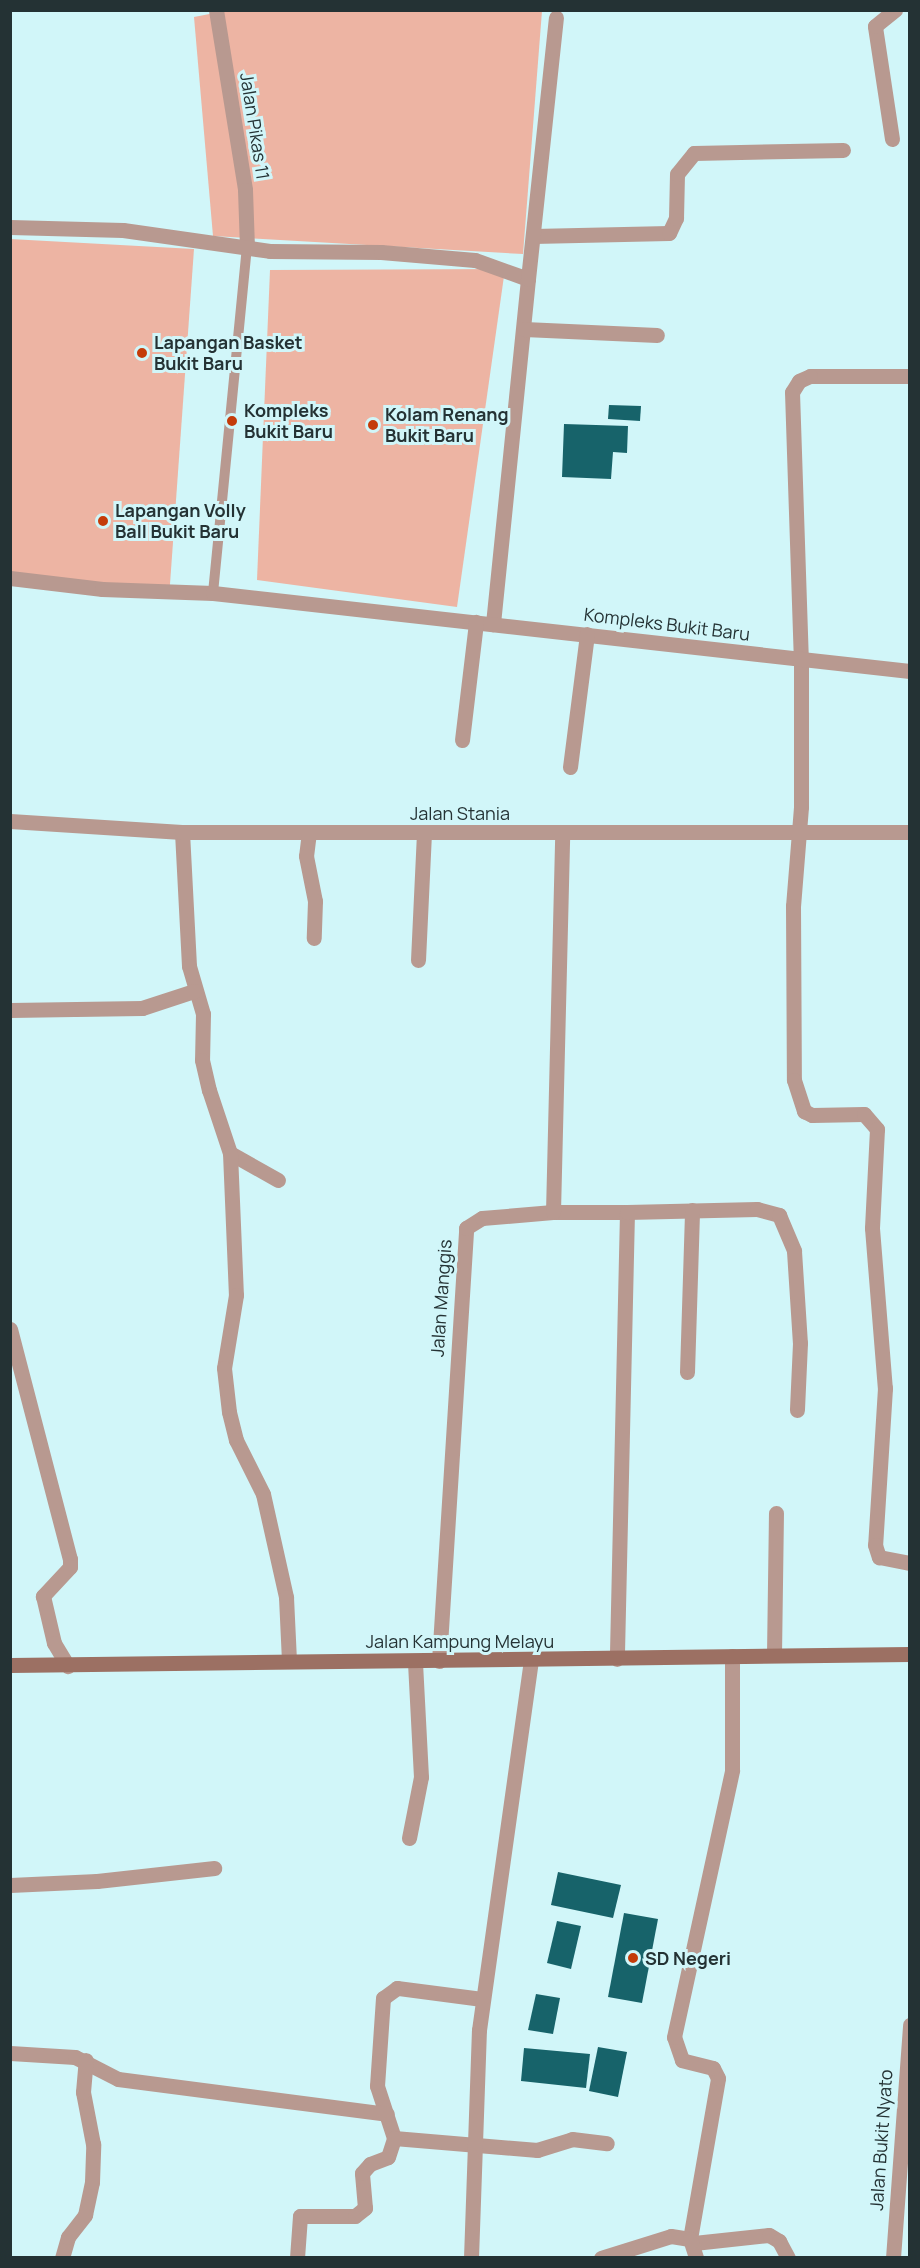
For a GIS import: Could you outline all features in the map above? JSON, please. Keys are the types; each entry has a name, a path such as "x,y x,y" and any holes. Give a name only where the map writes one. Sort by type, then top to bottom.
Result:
{"main road":[{"name":"Jalan Kampung Melayu","path":"10,1665 909,1654"}],"street":[{"name":"Jalan Pikas 11","path":"216,10 245,190 247,248"},
{"path":"892,139 875,26 895,10"},
{"path":"493,624 556,17"},
{"path":"533,236 669,233 676,218 677,174 694,153 843,150"},
{"path":"10,227 123,230 270,250 381,252 475,260 528,279"},
{"path":"524,328 657,334"},
{"path":"909,376 810,376 799,381 792,392 801,660 793,917 797,1101 812,1115 864,1114 877,1130 872,1228 885,1388 876,1545 879,1557 909,1563"},
{"name":"Kompleks Bukit Baru","path":"10,578 102,589 213,593 909,671"},
{"path":"462,740 476,622"},
{"path":"570,767 587,634"},
{"name":"Jalan Stania","path":"10,821 182,832 797,835 909,832"},
{"path":"182,832 194,991 203,1014 202,1060 208,1090 230,1153 236,1295 224,1368 228,1401 236,1440 263,1494 286,1597 289,1661"},
{"path":"309,832 306,856 315,901 314,938"},
{"path":"418,960 424,832"},
{"path":"562,833 553,1212 757,1209 779,1215 789,1232 794,1251 800,1343 797,1410"},
{"path":"10,1010 133,1009 194,991"},
{"path":"230,1153 278,1180"},
{"path":"687,1372 692,1210"},
{"name":"Jalan Manggis","path":"440,1661 466,1228 482,1218 553,1212"},
{"path":"617,1659 627,1212"},
{"path":"10,1329 70,1559 70,1567 44,1596 54,1643 66,1666"},
{"path":"774,1655 776,1513"},
{"path":"693,2246 718,2078 713,2068 682,2060 674,2037 732,1770 732,1656"},
{"path":"471,2258 472,2145 482,1999 531,1660"},
{"path":"409,1838 421,1777 416,1661"},
{"path":"10,1885 214,1868"},
{"path":"297,2258 300,2216 355,2216 365,2208 362,2173 370,2164 388,2157 394,2138 377,2086 383,1998 397,1988 482,1999"},
{"name":"Jalan Bukit Nyato","path":"893,2258 909,2025"},
{"path":"10,2053 86,2060 118,2079 387,2114"},
{"path":"62,2258 68,2237 85,2215 92,2182 93,2144 83,2092 86,2060"},
{"path":"394,2138 537,2150 572,2139 607,2143"},
{"path":"601,2258 671,2236 693,2246 769,2235 779,2241 788,2258"}],"lane":[{"path":"213,593 247,248"}],"shaded area":[{"path":"230,10 542,11 523,254 213,236 194,17"},
{"path":"10,239 194,249 169,598 11,576"},
{"name":"Kolam Renang Bukit Baru","path":"505,269 457,607 257,580 270,270"}],"building":[{"path":"609,405 641,406 640,421 608,419"},
{"path":"564,424 628,426 627,453 613,452 611,479 562,477"},
{"name":"SD Negeri","path":"558,1872 621,1885 613,1918 551,1905"},
{"name":"SD Negeri","path":"624,1913 658,1919 642,2003 608,1997"},
{"path":"557,1921 581,1926 571,1969 547,1963"},
{"path":"536,1994 560,1998 553,2034 528,2030"},
{"path":"598,2047 627,2052 618,2097 589,2091"},
{"path":"524,2048 590,2054 586,2088 521,2081"}],"place":[{"name":"Lapangan Basket Bukit Baru","path":"142,353"},
{"name":"Kompleks Bukit Baru","path":"232,421"},
{"name":"Kolam Renang Bukit Baru","path":"373,425"},
{"name":"Lapangan Volly Ball Bukit Baru","path":"103,521"},
{"name":"SD Negeri","path":"633,1958"}]}
